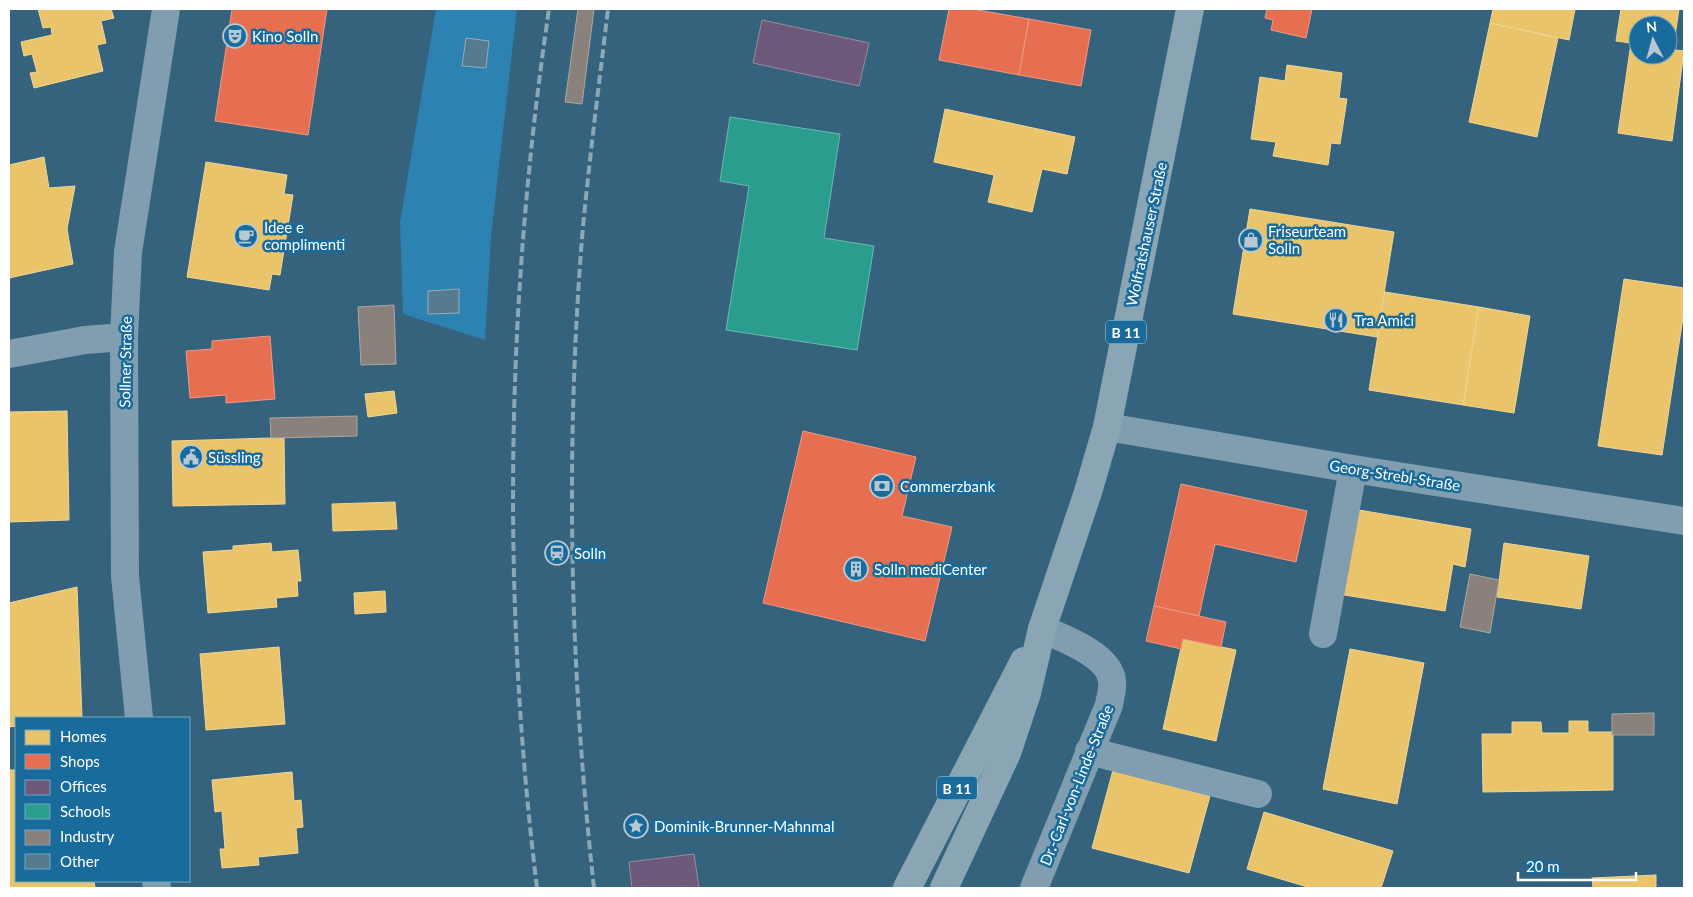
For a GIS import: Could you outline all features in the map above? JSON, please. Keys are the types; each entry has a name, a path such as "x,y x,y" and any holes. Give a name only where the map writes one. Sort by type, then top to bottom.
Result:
{"main road":[{"name":"Wolfratshauser Straße","path":"944,888 1007,753 1026,693 1042,629 1088,492 1106,426 1190,9"},
{"name":"Wolfratshauser Straße","path":"907,888 973,756 1042,629"}],"street":[{"name":"Sollner Straße","path":"139,717 125,576 124,337 128,252 166,9"},
{"path":"9,354 85,340 124,337"},
{"name":"Georg-Strebl-Straße","path":"1106,426 1352,469 1684,521"},
{"path":"1323,634 1352,469"},
{"name":"Dr.-Carl-von-Linde-Straße","path":"1034,888 1089,752 1110,706 1112,680 1108,668 1086,649 1042,629"},
{"path":"1089,752 1258,794"}],"shaded area":[{"path":"436,9 517,9 491,236 485,340 403,314 400,222"}],"building: Homes":[{"path":"38,9 111,9 114,18 101,21 106,43 97,45 103,71 34,88 30,73 37,72 32,54 24,56 21,42 52,35 51,27 43,28"},
{"path":"1493,9 1575,9 1569,40 1490,23"},
{"path":"1621,9 1679,9 1678,16 1628,15 1628,43 1616,41"},
{"path":"1490,23 1558,38 1537,137 1469,122"},
{"path":"1678,50 1684,51 1672,141 1618,133 1628,64 1678,65"},
{"path":"1287,65 1342,73 1339,98 1347,99 1340,144 1331,143 1328,165 1273,156 1276,142 1251,139 1260,77 1285,81"},
{"path":"945,109 1075,137 1067,174 1042,169 1032,212 988,202 994,175 934,162"},
{"path":"44,157 49,188 75,186 67,229 73,264 9,278 9,165"},
{"path":"206,162 287,175 284,194 293,195 280,275 272,274 269,290 187,277"},
{"path":"1250,209 1394,232 1377,337 1233,314"},
{"path":"1624,279 1684,288 1684,311 1662,455 1598,446"},
{"path":"1385,292 1479,307 1463,405 1369,390"},
{"path":"1479,307 1530,316 1514,413 1463,405"},
{"path":"394,391 397,413 368,417 365,394"},
{"path":"67,411 69,520 9,522 9,412"},
{"path":"284,438 285,504 173,506 172,441"},
{"path":"395,502 397,529 333,531 332,504"},
{"path":"1353,509 1471,529 1465,567 1453,564 1445,611 1338,594"},
{"path":"271,543 272,552 298,550 301,581 297,581 298,596 276,598 277,607 208,613 203,552 233,550 233,546"},
{"path":"1504,543 1589,556 1581,609 1497,597"},
{"path":"77,587 82,717 15,717 15,726 9,727 9,603"},
{"path":"385,591 386,612 355,614 354,593"},
{"path":"1183,639 1236,650 1216,741 1163,729"},
{"path":"279,647 285,724 206,730 200,654"},
{"path":"1350,649 1424,663 1397,804 1323,789"},
{"path":"1569,721 1588,721 1588,732 1613,732 1613,790 1483,792 1482,734 1512,734 1512,722 1541,722 1542,733 1569,733"},
{"path":"9,770 15,770 15,882 94,882 95,888 9,888"},
{"path":"1113,770 1210,796 1189,873 1092,848"},
{"path":"292,772 294,801 301,800 303,827 296,828 298,853 258,857 259,865 222,868 220,849 225,849 222,811 215,812 212,780"},
{"path":"1264,812 1393,851 1381,888 1311,888 1247,869"},
{"path":"1656,875 1656,888 1593,888 1592,878"}],"building: Shops":[{"path":"232,9 327,9 308,135 215,121"},
{"path":"949,9 972,9 1029,19 1019,75 939,60"},
{"path":"1267,9 1312,9 1306,38 1271,30 1273,20 1265,18"},
{"path":"1029,19 1091,30 1081,86 1019,75"},
{"path":"270,336 275,399 226,403 226,395 190,398 186,351 212,349 212,341"},
{"name":"Solln mediCenter","path":"803,431 916,457 902,516 952,527 925,641 763,603"},
{"path":"1181,484 1307,511 1296,562 1215,544 1199,616 1154,606"},
{"path":"1154,606 1226,622 1221,647 1183,639 1181,649 1146,641"}],"building: Offices":[{"path":"762,20 869,43 859,86 753,63"},
{"path":"694,854 699,888 632,888 629,862"}],"building: Schools":[{"path":"730,117 840,134 824,238 874,246 857,350 726,330 749,186 720,181"}],"building: Industry":[{"path":"578,9 594,9 582,104 565,102"},
{"path":"394,305 396,364 361,365 358,307"},
{"path":"357,416 357,436 271,438 270,418"},
{"path":"1470,574 1499,580 1490,633 1460,627"},
{"path":"1654,713 1654,735 1612,735 1612,714"}],"building: Other":[{"path":"466,38 489,41 486,68 462,66"},
{"path":"459,289 459,313 428,314 428,291"}],"railway":[{"path":"537,888 525,778 518,668 513,448 524,228 535,118 549,9"},
{"path":"594,888 586,807 575,645 572,482 573,400 582,238 608,9"}],"place":[{"name":"Kino Solln","path":"235,36"},
{"name":"Idee e complimenti","path":"246,236"},
{"name":"Friseurteam Solln","path":"1251,240"},
{"name":"Tra Amici","path":"1336,320"},
{"name":"Süssling","path":"191,457"},
{"name":"Commerzbank","path":"882,486"},
{"name":"Solln","path":"557,553"},
{"name":"Solln mediCenter","path":"856,569"},
{"name":"Dominik-Brunner-Mahnmal","path":"636,826"}]}
